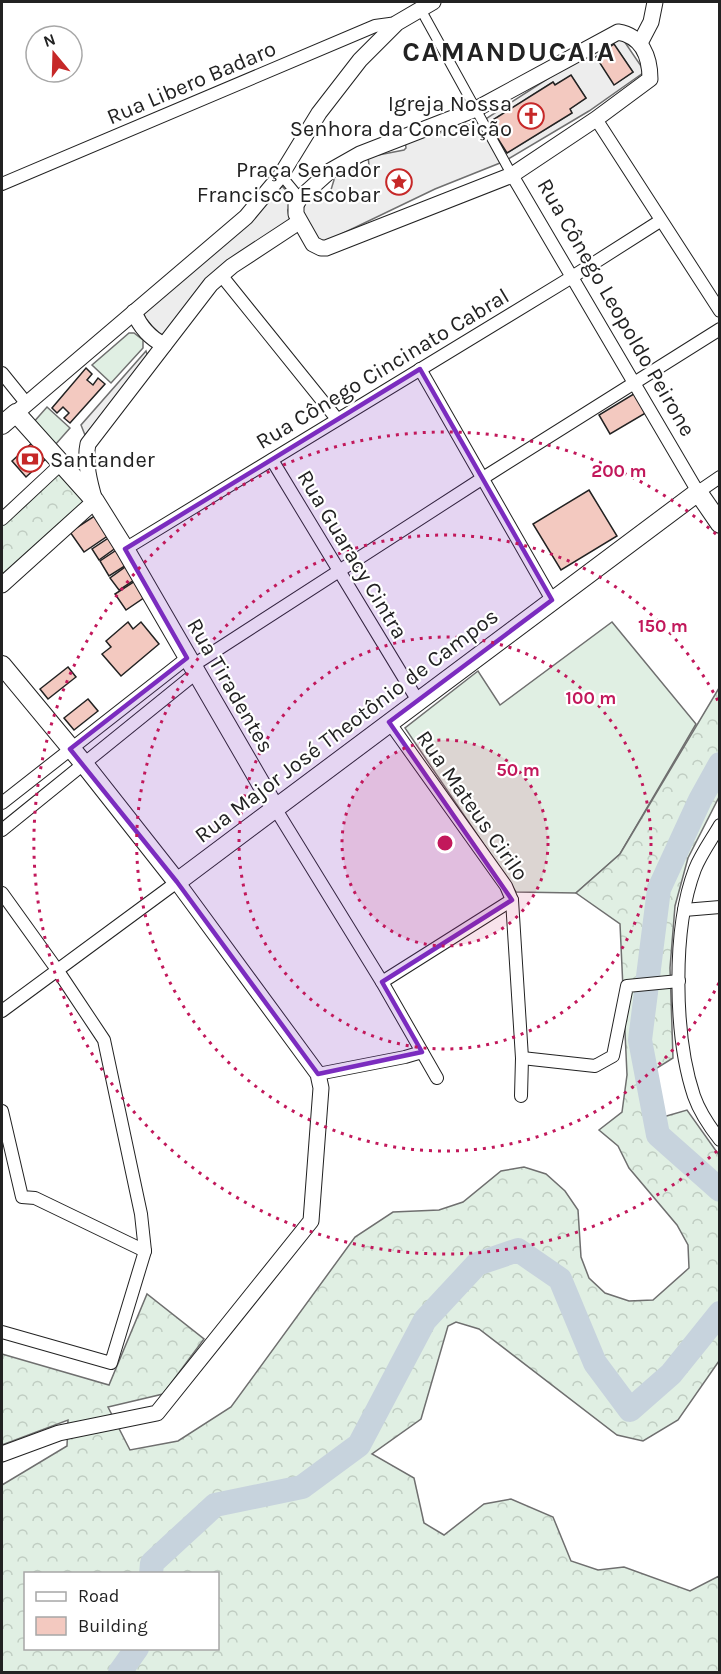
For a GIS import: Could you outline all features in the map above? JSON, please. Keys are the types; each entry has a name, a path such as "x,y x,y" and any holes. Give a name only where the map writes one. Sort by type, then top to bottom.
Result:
{"main road":[{"path":"2,425 21,408"},
{"name":"Rua Tiradentes","path":"21,408 62,463 95,501 275,808"},
{"name":"Rua Cônego Leopoldo Peirone","path":"698,492 720,524"},
{"name":"Rua Major José Theotônio de Campos","path":"177,882 698,492"},
{"path":"2,665 177,882"}],"street":[{"path":"640,43 651,22 655,2"},
{"path":"2,373 21,408 246,217 281,175 319,113 360,60 397,23 427,6 476,110 512,175"},
{"name":"Rua Libero Badaro","path":"2,184 375,26 397,23"},
{"path":"618,32 629,34 640,43 650,63 650,79 596,119 512,175 326,248 313,244 299,222 296,205 300,198 330,171 360,154 476,110 618,32"},
{"path":"596,119 720,311"},
{"path":"281,175 300,198"},
{"name":"Rua Cônego Leopoldo Peirone","path":"512,175 698,492"},
{"name":"Rua Cônego Cincinato Cabral","path":"125,549 572,278 660,221"},
{"path":"2,585 95,501 89,482 86,452 88,444 211,284 232,266 299,222"},
{"path":"199,257 207,259 221,275 337,419"},
{"path":"134,312 138,322 154,340 164,345"},
{"path":"2,802 69,749 192,666 483,478 720,329"},
{"path":"420,369 552,600"},
{"name":"Rua Guaracy Cintra","path":"272,460 418,701"},
{"path":"2,519 62,463"},
{"name":"Rua Major José Theotônio de Campos","path":"698,492 720,477"},
{"path":"2,830 84,764 192,666"},
{"name":"Rua Mateus Cirilo","path":"389,722 506,886 512,900 522,1058 521,1095"},
{"name":"Rua Tiradentes","path":"275,808 382,982 437,1078"},
{"path":"720,825 695,869 684,910 678,981 681,1041 694,1097 704,1118 720,1140"},
{"path":"2,1454 59,1433 157,1413 311,1221 321,1088 318,1074 177,882"},
{"name":"Rua Major José Theotônio de Campos","path":"2,1011 177,882"},
{"path":"2,893 104,1040 141,1215 145,1251 111,1364 2,1332"},
{"path":"382,982 512,900"},
{"path":"684,910 720,907"},
{"path":"522,1058 595,1066 613,1056 627,986 678,981"},
{"path":"318,1074 422,1052"},
{"path":"2,1111 22,1197 35,1198 145,1251"}],"highlighted area":[{"path":"420,369 552,600 389,722 512,900 382,982 422,1052 318,1074 177,882 70,749 187,658 125,549"}],"green space":[{"path":"129,333 134,333 143,340 143,348 111,383 92,365"},
{"path":"47,407 70,428 55,445 32,424"},
{"path":"62,466 92,501 2,579 2,522"},
{"path":"612,622 696,724 620,854 576,893 516,892 405,728 478,671 500,705"},
{"path":"719,688 719,797 688,858 675,906 670,968 673,1058 652,1071 663,1117 687,1110 719,1155 719,1361 678,1420 643,1441 617,1435 479,1329 456,1322 448,1326 421,1419 372,1454 414,1478 424,1523 444,1535 484,1504 511,1499 553,1517 571,1561 598,1570 624,1567 690,1591 719,1576 719,1672 2,1672 2,1485 67,1446 68,1420 2,1445 2,1354 109,1385 147,1294 204,1339 163,1394 108,1407 130,1450 178,1441 231,1407 355,1237 393,1212 439,1210 463,1202 501,1171 524,1167 546,1174 565,1191 578,1210 581,1257 589,1278 605,1293 629,1301 653,1300 689,1268 688,1245 677,1225 629,1168 618,1146 599,1130 622,1112 627,1075 620,924 576,893 620,854"}],"shaded area":[{"path":"622,38 641,66 643,73 589,111 505,161 435,189 329,240 318,239 302,211 308,198 330,193 334,180 332,172 366,168 369,165 368,157 404,150 405,141 443,132 459,123 465,123 477,129 484,120 555,74","holes":["614,45 633,72 615,84 596,57","571,76 586,98 570,109 572,113 507,153 488,123 553,82 555,85"]},
{"path":"282,186 293,198 288,210 290,221 163,338 141,314 263,207"},
{"path":"146,351 149,360 85,435 81,425"}],"building":[{"path":"614,44 633,72 614,85 596,57"},
{"path":"571,75 586,98 570,109 572,113 507,153 488,123 553,82 555,85"},
{"path":"86,368 92,374 87,380 93,385 98,378 105,384 70,423 64,418 69,413 63,407 57,413 52,408"},
{"path":"637,392 649,411 610,434 599,415"},
{"name":"Santander","path":"33,442 48,457 26,477 12,461"},
{"path":"589,490 617,536 561,570 533,524"},
{"path":"96,515 109,535 84,552 70,532"},
{"path":"110,537 117,547 99,560 92,549"},
{"path":"118,549 128,564 109,576 100,561"},
{"path":"128,565 137,578 119,590 110,578"},
{"path":"138,579 148,595 126,610 115,594"},
{"path":"128,622 133,629 141,622 159,644 121,676 102,654 111,647 106,641"},
{"path":"68,667 76,677 48,699 40,689"},
{"path":"88,699 98,711 74,730 64,718"}],"waterway":[{"path":"720,764 700,800 659,889 640,1040 658,1135 720,1190"},
{"path":"151,1572 152,1563 215,1505 302,1487 359,1445 425,1320 477,1264 518,1250 560,1279 595,1363 630,1410 671,1374 720,1313"},
{"path":"120,1672 136,1650"}],"place":[{"name":"Igreja Nossa Senhora da Conceição","path":"531,116"},
{"name":"Praça Senador Francisco Escobar","path":"399,182"},
{"name":"Santander","path":"30,459"}],"district":[{"name":"CAMANDUCAIA","path":"509,51"}]}
